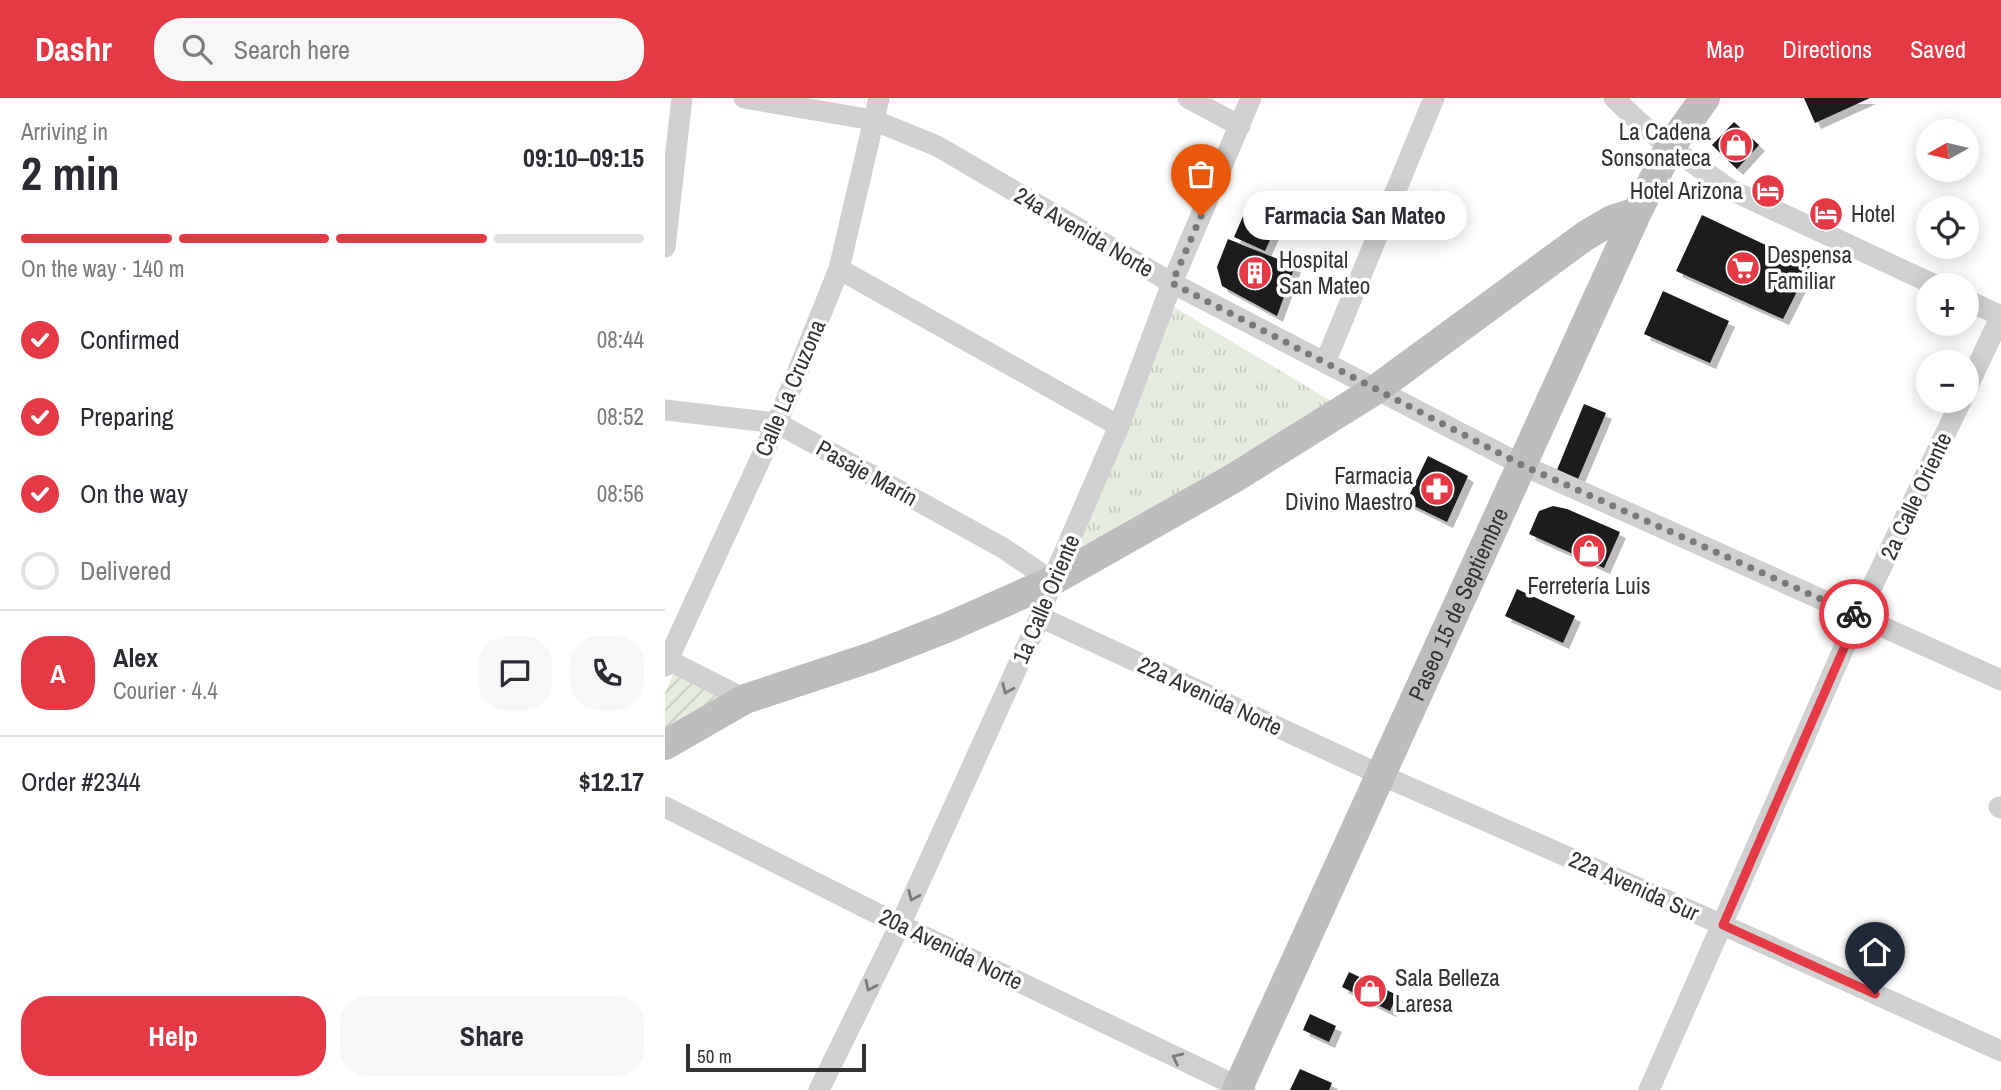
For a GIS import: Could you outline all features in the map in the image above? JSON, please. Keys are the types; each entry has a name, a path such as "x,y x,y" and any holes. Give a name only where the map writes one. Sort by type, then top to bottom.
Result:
{"street":[{"path":"665,247 682,98"},
{"name":"24a Avenida Norte","path":"744,98 873,120 937,146 1172,283 1522,465 2001,680"},
{"name":"Calle La Cruzona","path":"669,652 777,424 839,269 879,98"},
{"path":"1188,98 1240,126"},
{"name":"1a Calle Oriente","path":"819,1090 900,925 1040,617 1052,581 1119,426 1172,283 1251,98"},
{"path":"1325,363 1434,98"},
{"path":"1614,98 1670,147 1731,190 1916,276"},
{"name":"Paseo 15 de Septiembre","path":"1240,1089 1637,212 1670,147 1697,110"},
{"path":"665,745 745,699 872,657 1052,581 1234,478 1375,390 1585,236 1612,220 1637,212"},
{"path":"839,269 1119,426"},
{"path":"1979,306 2001,316 1979,363"},
{"name":"Pasaje Marín","path":"665,410 777,424 1003,548 1052,581"},
{"name":"2a Calle Oriente","path":"1649,1090 1858,616 1955,413"},
{"name":"22a Avenida Norte","path":"1040,617 1381,775"},
{"path":"669,652 745,699"},
{"name":"22a Avenida Sur","path":"1381,775 2001,1051"},
{"name":"20a Avenida Norte","path":"665,807 900,925 1240,1089"}],"green space":[{"path":"1174,307 1336,404 1074,558"},
{"path":"675,670 720,696 665,736 665,693"}],"building":[{"path":"1804,98 1870,98 1815,123"},
{"name":"La Cadena Sonsonateca","path":"1734,122 1759,145 1737,169 1712,145"},
{"path":"1244,214 1275,229 1265,251 1234,237"},
{"name":"Despensa Familiar","path":"1702,215 1810,266 1783,319 1676,271"},
{"name":"Hospital San Mateo","path":"1228,239 1295,266 1277,316 1222,286 1217,267"},
{"path":"1663,291 1729,321 1710,363 1644,334"},
{"path":"1584,404 1606,413 1578,479 1557,470"},
{"name":"Farmacia Divino Maestro","path":"1428,456 1468,476 1447,522 1406,502"},
{"name":"Ferretería Luis","path":"1553,506 1567,509 1620,532 1604,568 1529,534 1539,511"},
{"path":"1517,589 1575,616 1563,643 1505,616"},
{"name":"Sala Belleza Laresa","path":"1349,972 1397,995 1390,1011 1342,987"},
{"path":"1310,1014 1336,1026 1329,1042 1303,1030"},
{"path":"1300,1069 1332,1083 1329,1090 1290,1090"}],"way so far":[{"path":"1201,216 1172,283 1522,465 1854,614"}],"place":[{"name":"La Cadena Sonsonateca","path":"1736,145"},
{"name":"Hotel Arizona","path":"1768,191"},
{"name":"Hotel","path":"1826,214"},
{"name":"Farmacia San Mateo","path":"1201,216"},
{"name":"Despensa Familiar","path":"1743,268"},
{"name":"Hospital San Mateo","path":"1255,273"},
{"name":"Farmacia Divino Maestro","path":"1437,489"},
{"name":"Ferretería Luis","path":"1589,551"},
{"name":"Sala Belleza Laresa","path":"1370,991"}],"route":[{"path":"1854,614 1858,616 1723,925 1875,994"}]}
